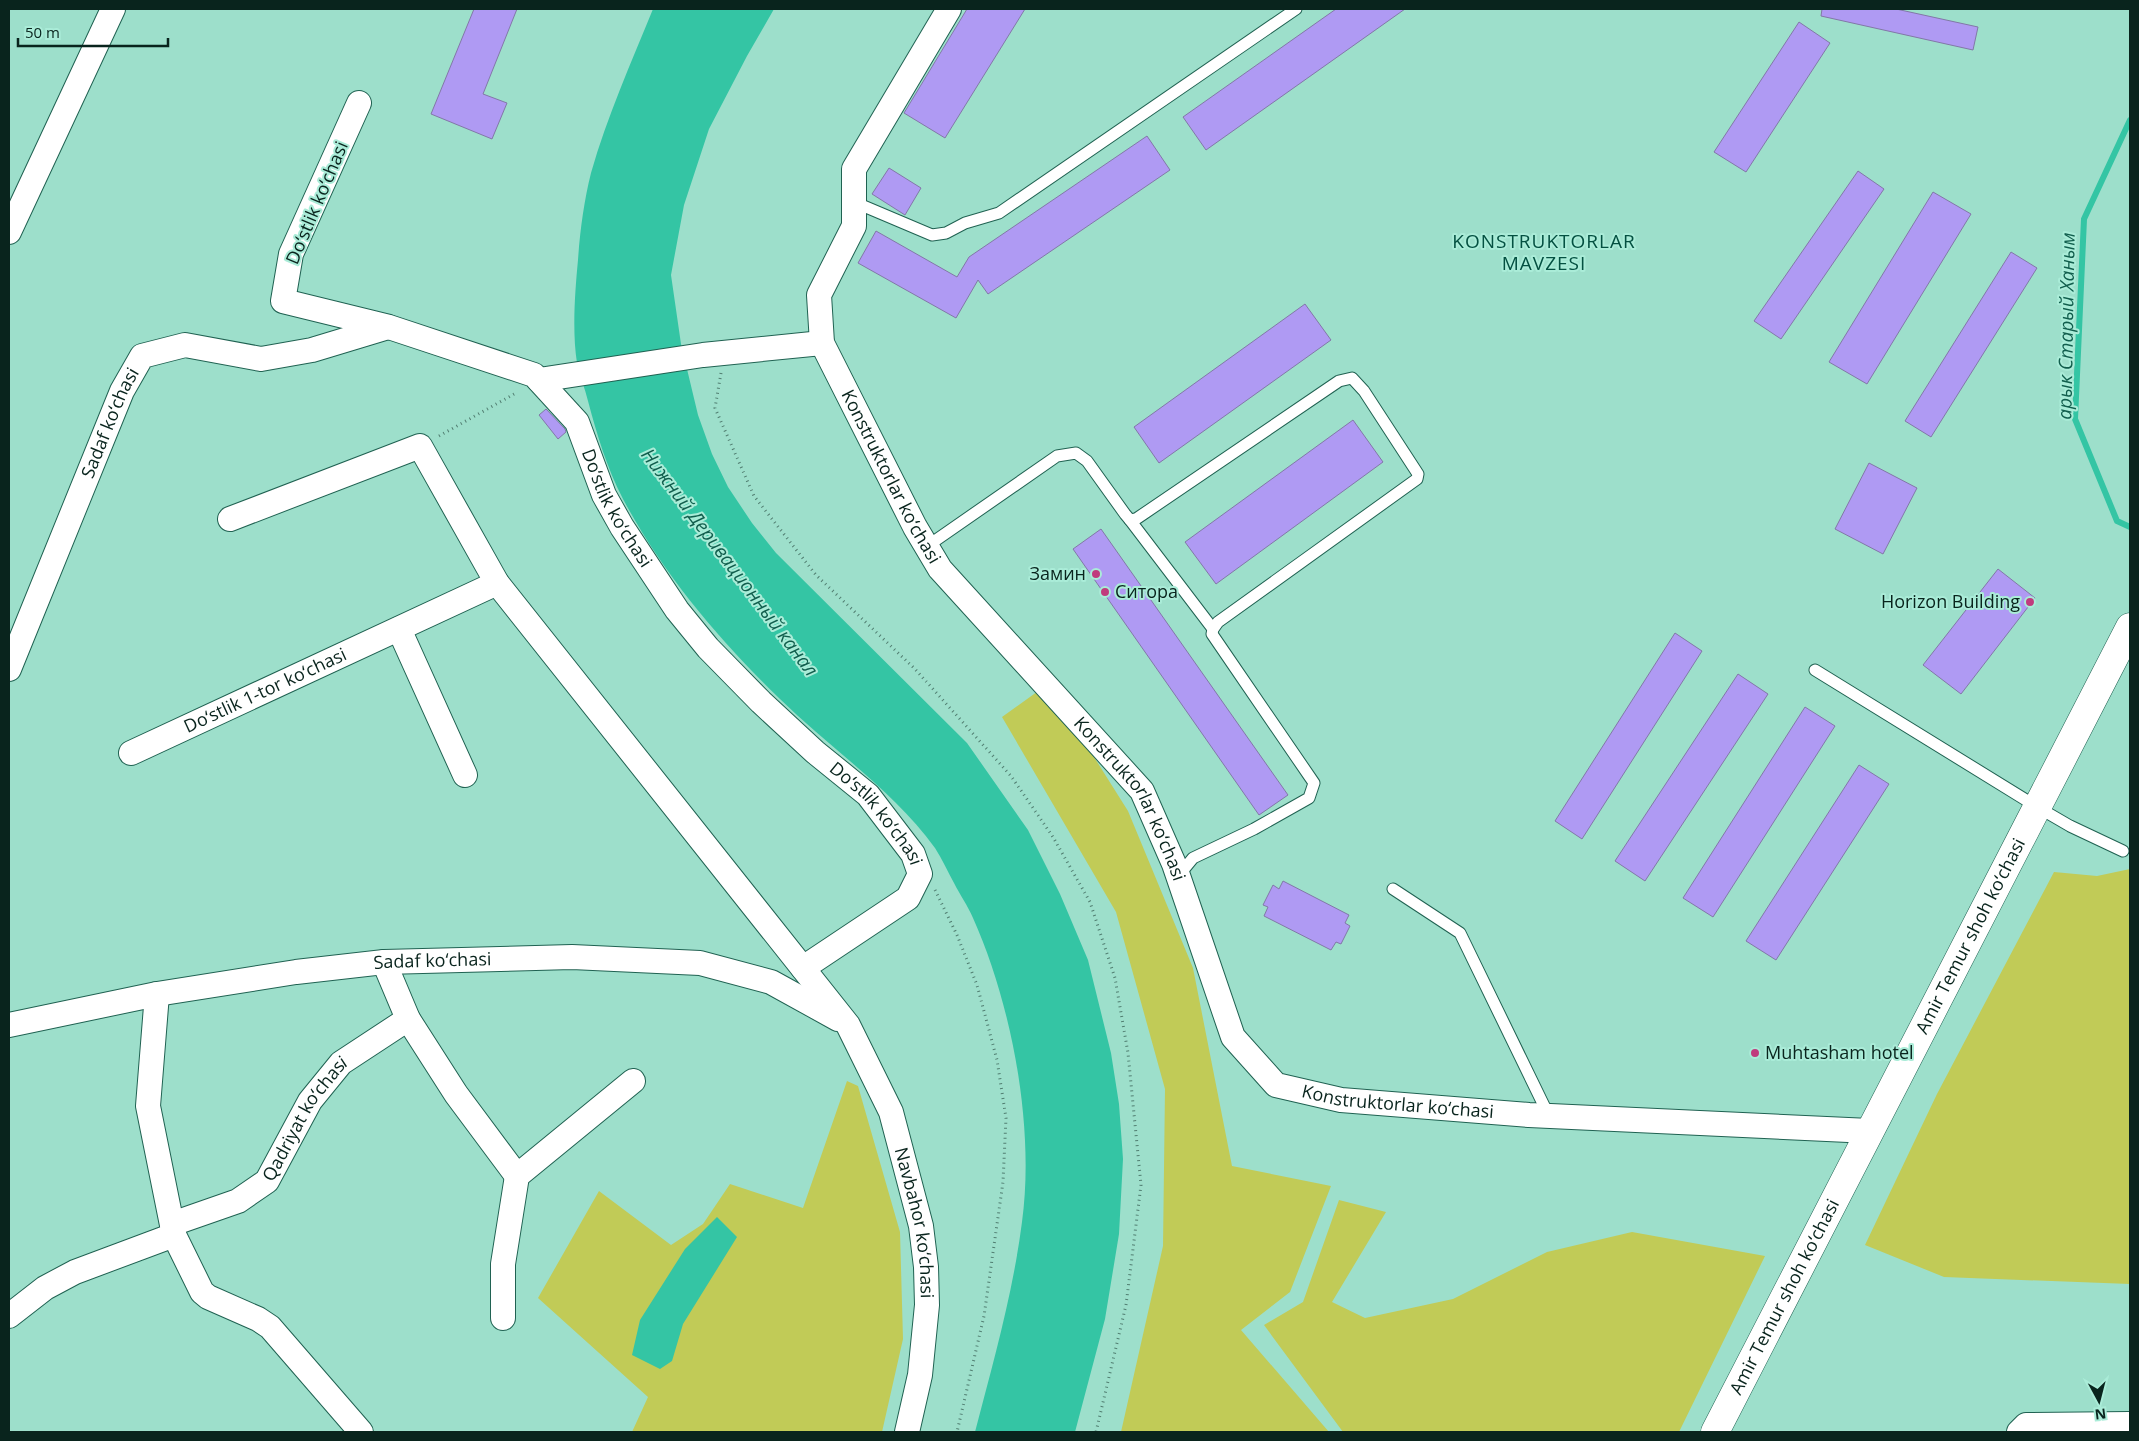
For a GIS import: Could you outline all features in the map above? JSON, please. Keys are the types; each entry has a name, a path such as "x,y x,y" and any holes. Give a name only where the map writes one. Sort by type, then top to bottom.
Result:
{"main road":[{"name":"Amir Temur shoh ko‘chasi","path":"1715,1432 2039,808 2130,627"}],"street":[{"path":"9,232 113,9"},
{"name":"Konstruktorlar ko‘chasi","path":"949,9 854,169 854,226 818,295 822,343 926,547 940,569 1142,791 1178,876 1234,1036 1276,1084 1341,1100 1549,1116 1870,1131"},
{"name":"Do‘stlik ko‘chasi","path":"359,103 291,254 283,301 388,327 534,375 576,422 609,503 622,527 677,610 708,648 762,702 815,752 868,795 913,854 920,874 908,898 803,968"},
{"name":"Sadaf ko‘chasi","path":"9,669 122,390 142,356 185,345 261,359 312,350 388,327"},
{"path":"539,380 714,354 822,343"},
{"path":"230,519 420,446 498,583 848,1025"},
{"name":"Do‘stlik 1-tor ko‘chasi","path":"131,753 498,583"},
{"path":"399,629 465,775"},
{"name":"Sadaf ko‘chasi","path":"9,1025 157,994 296,972 384,962 572,957 700,963 771,982 848,1025"},
{"path":"384,962 408,1019 456,1094 517,1176"},
{"path":"157,994 148,1106 173,1230 202,1292 208,1297 258,1319 270,1327 362,1432"},
{"name":"Qadriyat ko‘chasi","path":"9,1316 45,1288 75,1272 238,1201 266,1180 310,1101 341,1063 408,1019"},
{"name":"Navbahor ko‘chasi","path":"848,1025 891,1112 921,1226 926,1267 927,1305 920,1375 907,1432"},
{"path":"503,1318 502,1264 517,1176 633,1081"},
{"path":"2019,1432 2026,1425 2130,1424"}],"lane":[{"path":"854,202 932,235 946,233 965,223 999,213 1296,9"},
{"path":"1130,520 1136,520 1145,515 1339,381 1352,378 1364,391 1418,474 1417,479 1218,622 1213,629 1212,634 1314,783 1309,798 1254,829 1193,858 1178,876"},
{"path":"926,547 1057,456 1076,453 1087,461 1213,629"},
{"path":"1815,670 2039,808 2070,826 2123,851"},
{"path":"1393,889 1460,933 1549,1116"}],"path":[{"path":"714,354 715,408 754,496 816,574 915,669 1012,776 1053,837 1090,902 1114,978 1128,1052 1141,1185 1126,1305 1096,1432"},
{"path":"420,446 539,380"},
{"path":"908,898 935,890 957,935 980,994 997,1060 1006,1118 1003,1182 984,1316 957,1432"}],"shaded area":[{"path":"1048,684 1128,811 1193,968 1232,1166 1331,1186 1290,1292 1241,1330 1329,1432 1121,1432 1163,1246 1165,1089 1116,912 1002,717"},
{"path":"2130,869 2130,1284 1944,1277 1865,1245 1937,1094 2054,872 2097,876"},
{"path":"847,1081 858,1086 900,1232 903,1339 882,1432 632,1432 648,1397 538,1298 599,1191 671,1245 703,1224 730,1184 803,1208"},
{"path":"1339,1200 1386,1212 1332,1302 1365,1318 1453,1299 1547,1252 1632,1232 1765,1256 1679,1432 1343,1432 1264,1325 1303,1302"}],"water":[{"name":"Нижний Деривационный канал","path":"653,9 774,9 709,129 684,205 671,275 681,344 698,415 712,454 728,487 752,523 776,553 967,743 1028,830 1060,894 1088,960 1111,1053 1119,1104 1123,1159 1119,1234 1105,1319 1075,1432 975,1432 1002,1328 1018,1249 1025,1186 1025,1147 1017,1067 1009,1028 987,952 971,914 938,852 918,827 881,789 757,677 714,630 674,580 623,499 607,463 595,426 577,363 575,338 576,285 586,194 604,131"},
{"path":"717,1217 737,1237 683,1324 672,1361 660,1369 632,1355 640,1320 685,1249"}],"building":[{"path":"474,9 517,9 483,94 507,103 492,139 431,114"},
{"path":"967,9 1025,9 945,138 904,113"},
{"path":"1336,9 1405,9 1206,150 1183,117"},
{"path":"1822,9 1896,9 1978,27 1973,50 1821,16"},
{"path":"1799,22 1830,43 1746,172 1714,152"},
{"path":"1147,136 1170,170 988,294 978,280 956,318 858,263 876,231 957,277 969,257"},
{"path":"889,168 921,188 905,215 872,194"},
{"path":"1858,171 1884,189 1781,339 1754,321"},
{"path":"1933,192 1971,214 1867,384 1829,362"},
{"path":"2011,252 2037,268 1931,437 1905,421"},
{"path":"1305,304 1331,340 1159,463 1134,427"},
{"path":"546,409 565,429 566,432 558,439 539,415"},
{"path":"1353,420 1383,462 1216,584 1185,542"},
{"path":"1869,463 1917,488 1883,554 1835,529"},
{"path":"1101,529 1288,795 1259,815 1073,549"},
{"path":"1998,569 2035,598 1961,694 1923,665"},
{"path":"1675,633 1702,651 1582,839 1555,821"},
{"path":"1738,674 1768,694 1645,881 1615,861"},
{"path":"1805,707 1835,726 1713,917 1683,898"},
{"path":"1859,765 1889,784 1776,960 1746,941"},
{"path":"1283,881 1349,915 1345,923 1350,926 1341,944 1336,942 1331,950 1264,916 1268,907 1263,905 1273,885 1279,889"}],"waterway":[{"name":"арык Старый Ханым","path":"2130,120 2084,219 2075,419 2117,521 2130,527"}],"place":[{"name":"Замин","path":"1096,574"},
{"name":"Ситора","path":"1105,592"},
{"name":"Horizon Building","path":"2030,602"},
{"name":"Muhtasham hotel","path":"1755,1053"}],"district":[{"name":"KONSTRUKTORLAR MAVZESI","path":"1544,252"}]}
